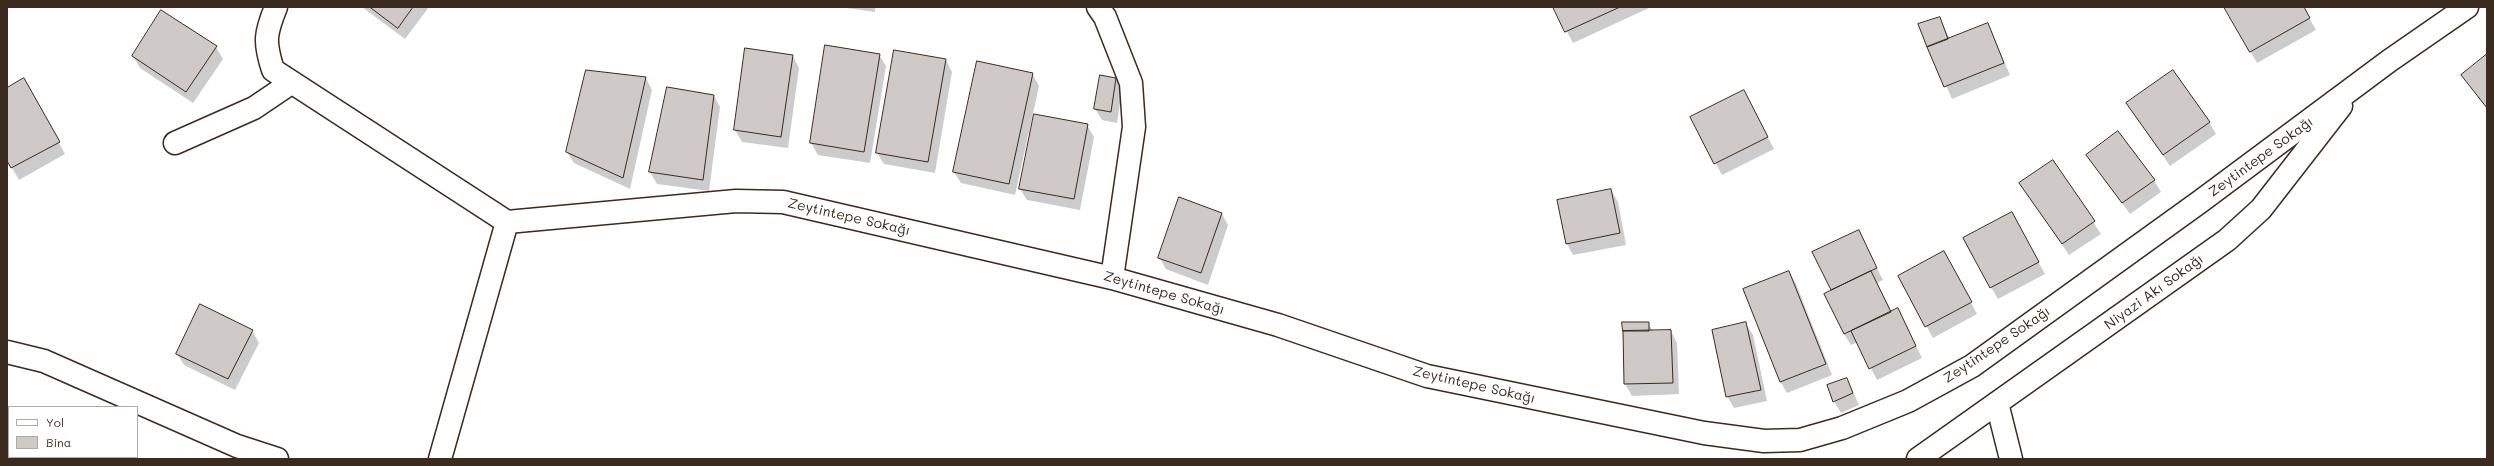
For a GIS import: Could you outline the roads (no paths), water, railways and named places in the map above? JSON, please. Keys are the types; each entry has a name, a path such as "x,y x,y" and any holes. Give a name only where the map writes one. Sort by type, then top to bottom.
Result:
{"street":[{"path":"276,7 269,23 265,46 273,70 507,222 440,459"},
{"path":"1098,7 1105,17 1131,83 1134,127 1112,278"},
{"name":"Zeytintepe Sokağı","path":"507,222 736,201 783,202 1112,278 1278,325 1427,376 1704,433 1764,441 1800,440 1842,428 1908,401 1972,366 2201,201 2389,61 2467,7"},
{"path":"175,143 254,108 291,83"},
{"name":"Niyazi Akı Sokağı","path":"1918,459 2227,240 2261,209 2282,185 2355,87"},
{"path":"7,352 44,361 237,446 277,459"},
{"path":"1997,403 2011,459"}]}
